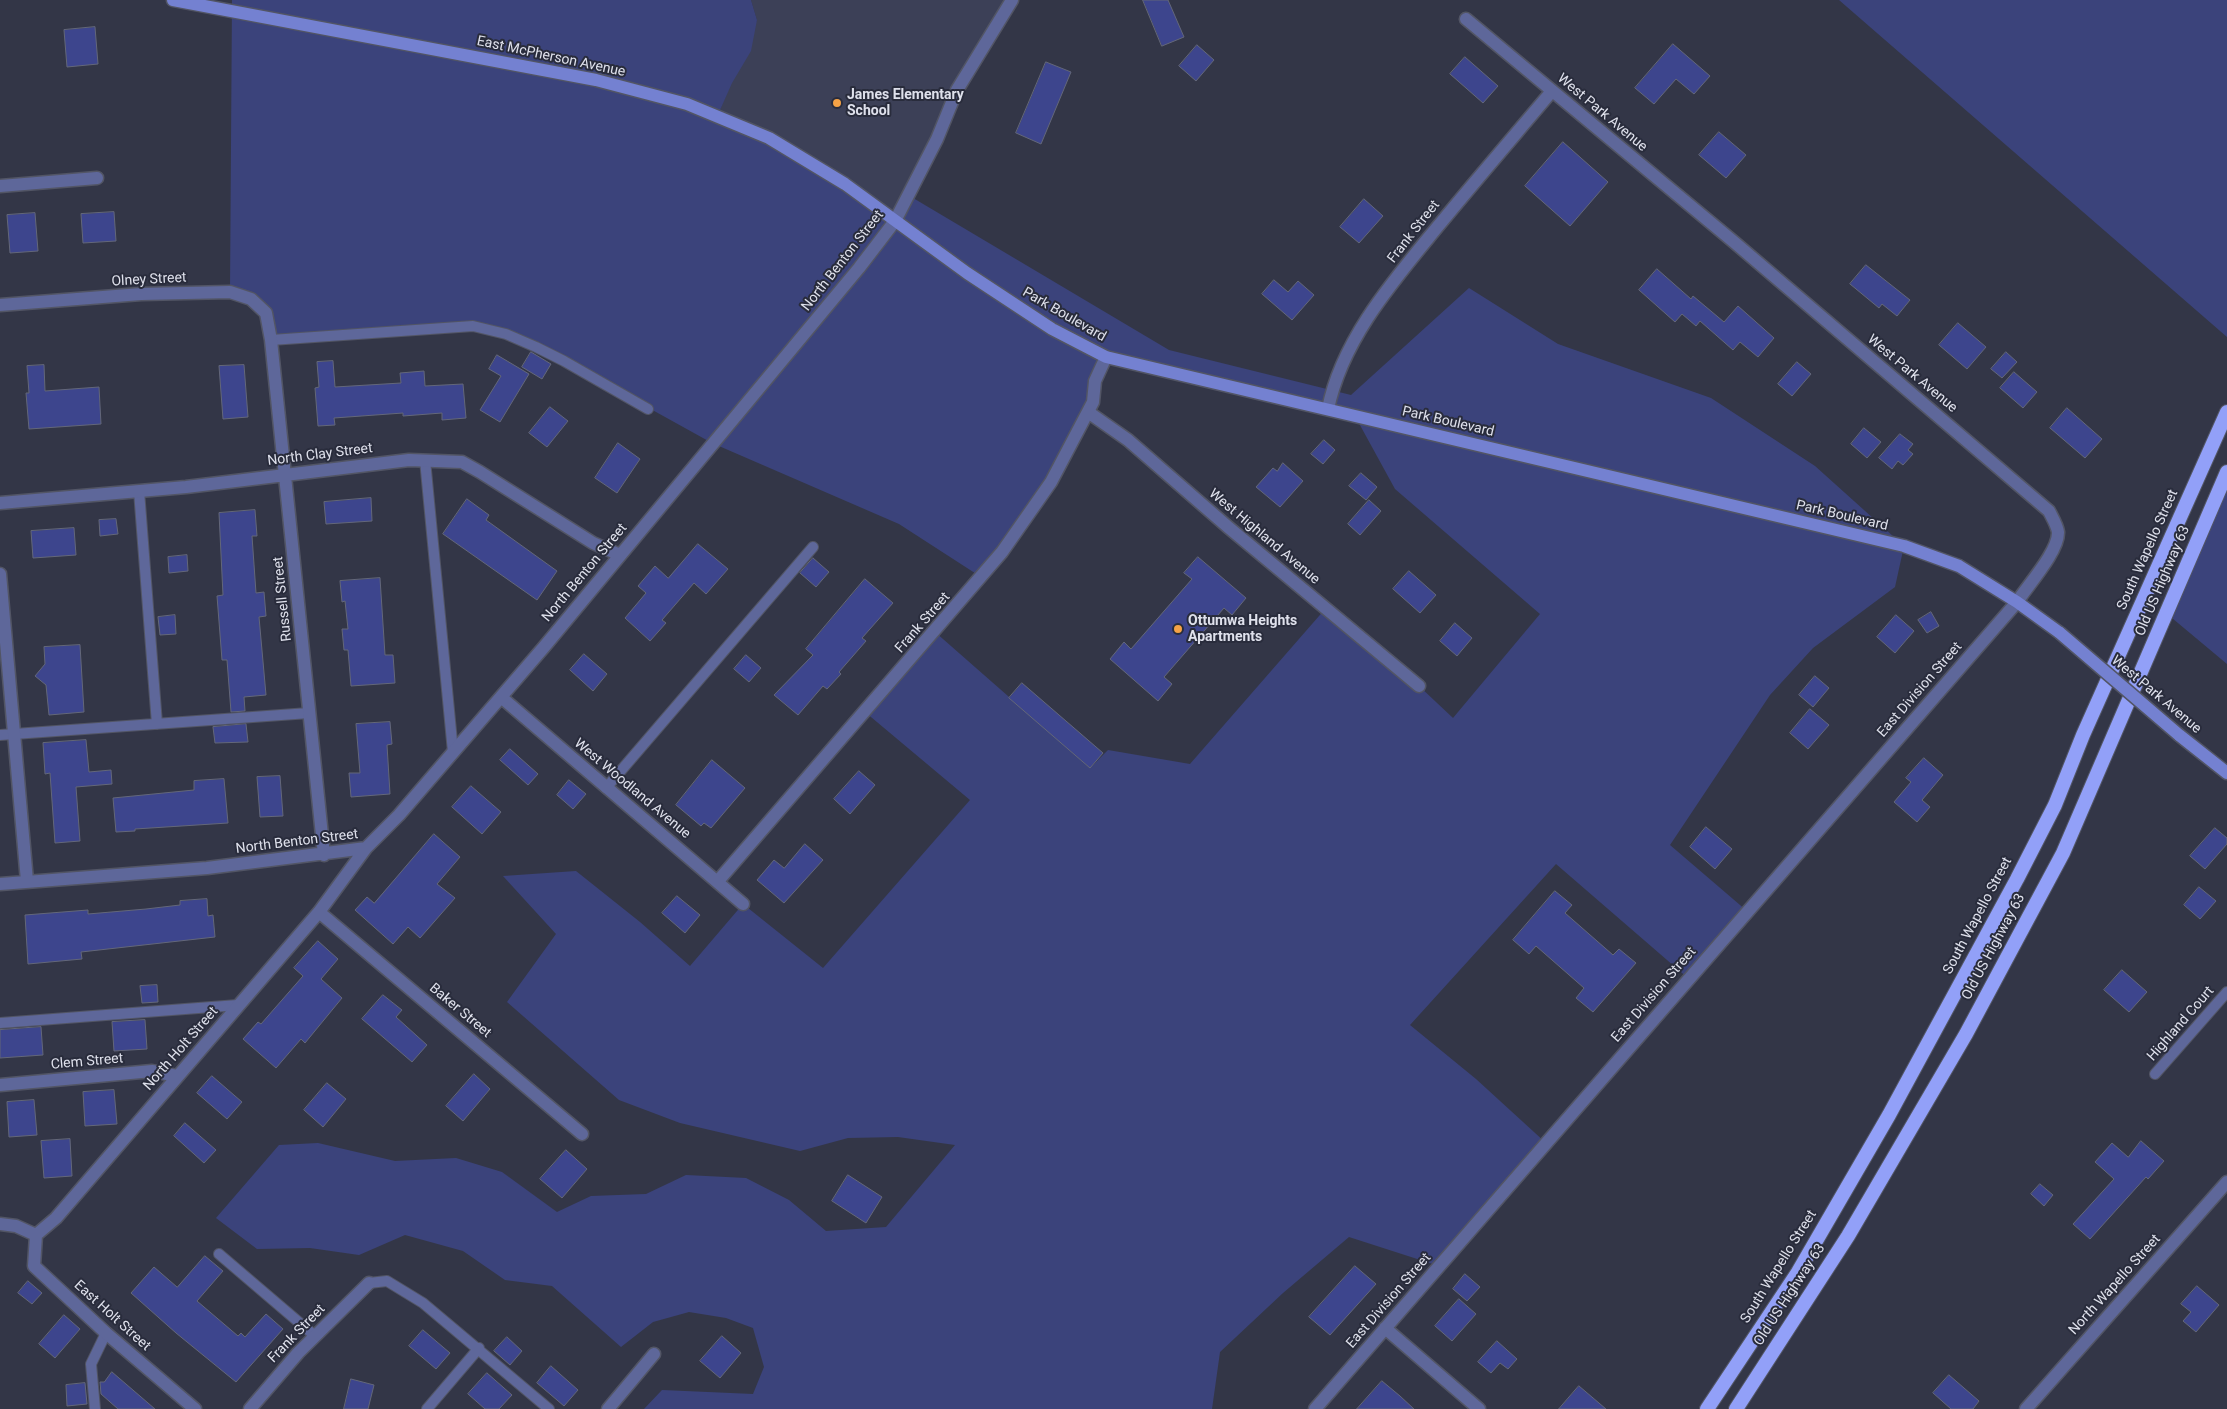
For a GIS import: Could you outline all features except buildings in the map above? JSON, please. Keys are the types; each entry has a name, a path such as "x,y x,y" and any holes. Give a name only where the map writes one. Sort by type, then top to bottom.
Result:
{"highway":[{"name":"South Wapello Street","path":"1706,1409 1798,1272 1890,1115 2017,879 2055,805 2083,735 2227,412"},
{"name":"Old US Highway 63","path":"1736,1409 1853,1227 1966,1034 2062,853 2227,472"}],"main road":[{"name":"East McPherson Avenue","path":"172,0 596,80 687,104 769,138 844,184 895,221"},
{"name":"Park Boulevard","path":"895,221 967,274 1052,329 1106,357 1904,546 1959,566 2017,602"},
{"name":"West Park Avenue","path":"2017,602 2060,633 2179,735 2227,773"}],"street":[{"name":"North Benton Street","path":"0,884 207,868 324,855 366,848 399,815 501,697 859,268 895,221 937,139 957,90 1012,0"},
{"name":"West Park Avenue","path":"1466,19 1734,242 2049,510 2058,531 2057,542 2048,559 2017,602"},
{"name":"Frank Street","path":"1328,409 1333,384 1348,350 1370,315 1424,243 1552,92"},
{"path":"0,186 97,178"},
{"name":"Olney Street","path":"0,306 141,294 230,292 252,299 266,313 271,340"},
{"name":"Russell Street","path":"271,340 324,855"},
{"name":"Frank Street","path":"718,881 1002,552 1051,482 1093,402 1095,381 1106,357"},
{"name":"West Highland Avenue","path":"1088,412 1128,440 1234,532 1419,686"},
{"name":"North Clay Street","path":"0,503 139,491 409,460 462,462 592,543 620,555"},
{"path":"0,574 27,882"},
{"name":"East Division Street","path":"1315,1409 2017,602"},
{"name":"West Woodland Avenue","path":"501,697 743,904"},
{"name":"North Holt Street","path":"36,1235 56,1218 319,912 366,848"},
{"name":"Baker Street","path":"319,912 582,1134"},
{"name":"Clem Street","path":"0,1085 152,1072 177,1076"},
{"name":"North Wapello Street","path":"2026,1409 2227,1182"},
{"path":"0,1224 16,1226 36,1235"},
{"name":"East Holt Street","path":"36,1235 34,1266 106,1333 195,1409"},
{"name":"Frank Street","path":"250,1409 298,1353 369,1282"},
{"path":"1385,1328 1479,1409"},
{"path":"608,1409 654,1354"}],"lane":[{"path":"271,340 473,326 506,334 536,347 648,409"},
{"path":"425,460 454,752"},
{"path":"139,491 157,724"},
{"path":"606,788 813,547"},
{"path":"0,735 309,712"},
{"name":"Highland Court","path":"2155,1074 2227,992"},
{"path":"0,1023 238,1005"},
{"path":"219,1254 315,1336"},
{"path":"369,1282 387,1281 423,1303 479,1348 549,1409"},
{"path":"95,1409 91,1364 106,1333"},
{"path":"427,1409 479,1348"}],"shaded area":[{"path":"232,0 751,0 757,20 751,51 732,83 717,117 769,138 895,221 908,195 1169,350 1351,395 1469,288 1558,344 1711,398 1815,466 1904,546 1895,587 1813,648 1770,695 1670,845 1747,911 1689,979 1556,864 1410,1025 1476,1079 1546,1143 1439,1266 1349,1237 1283,1293 1220,1352 1212,1409 644,1409 662,1390 753,1394 764,1367 753,1328 726,1318 689,1312 653,1322 621,1347 552,1286 505,1280 463,1251 405,1235 359,1255 310,1248 257,1249 216,1218 279,1145 318,1143 395,1161 456,1158 502,1172 557,1212 591,1196 646,1194 686,1175 746,1178 789,1200 826,1231 886,1227 955,1145 898,1137 848,1138 800,1151 680,1123 619,1100 507,1002 556,934 503,876 576,871 640,922 690,966 743,904 823,968 970,800 865,712 935,632 1090,768 1108,750 1190,764 1326,608 1419,686 1453,718 1540,614 1395,489 1355,416 1107,357 1093,402 1051,482 981,577 899,524 712,443 564,361 473,326 271,340 266,313 230,292"},
{"name":"James Elementary School","path":"751,0 1012,0 992,31 895,221 717,117 757,20"},
{"path":"1839,0 2227,0 2227,337"},
{"path":"2227,472 2227,664 2166,613"}],"place":[{"name":"James Elementary School","path":"837,103"},
{"name":"Ottumwa Heights Apartments","path":"1178,629"}]}
